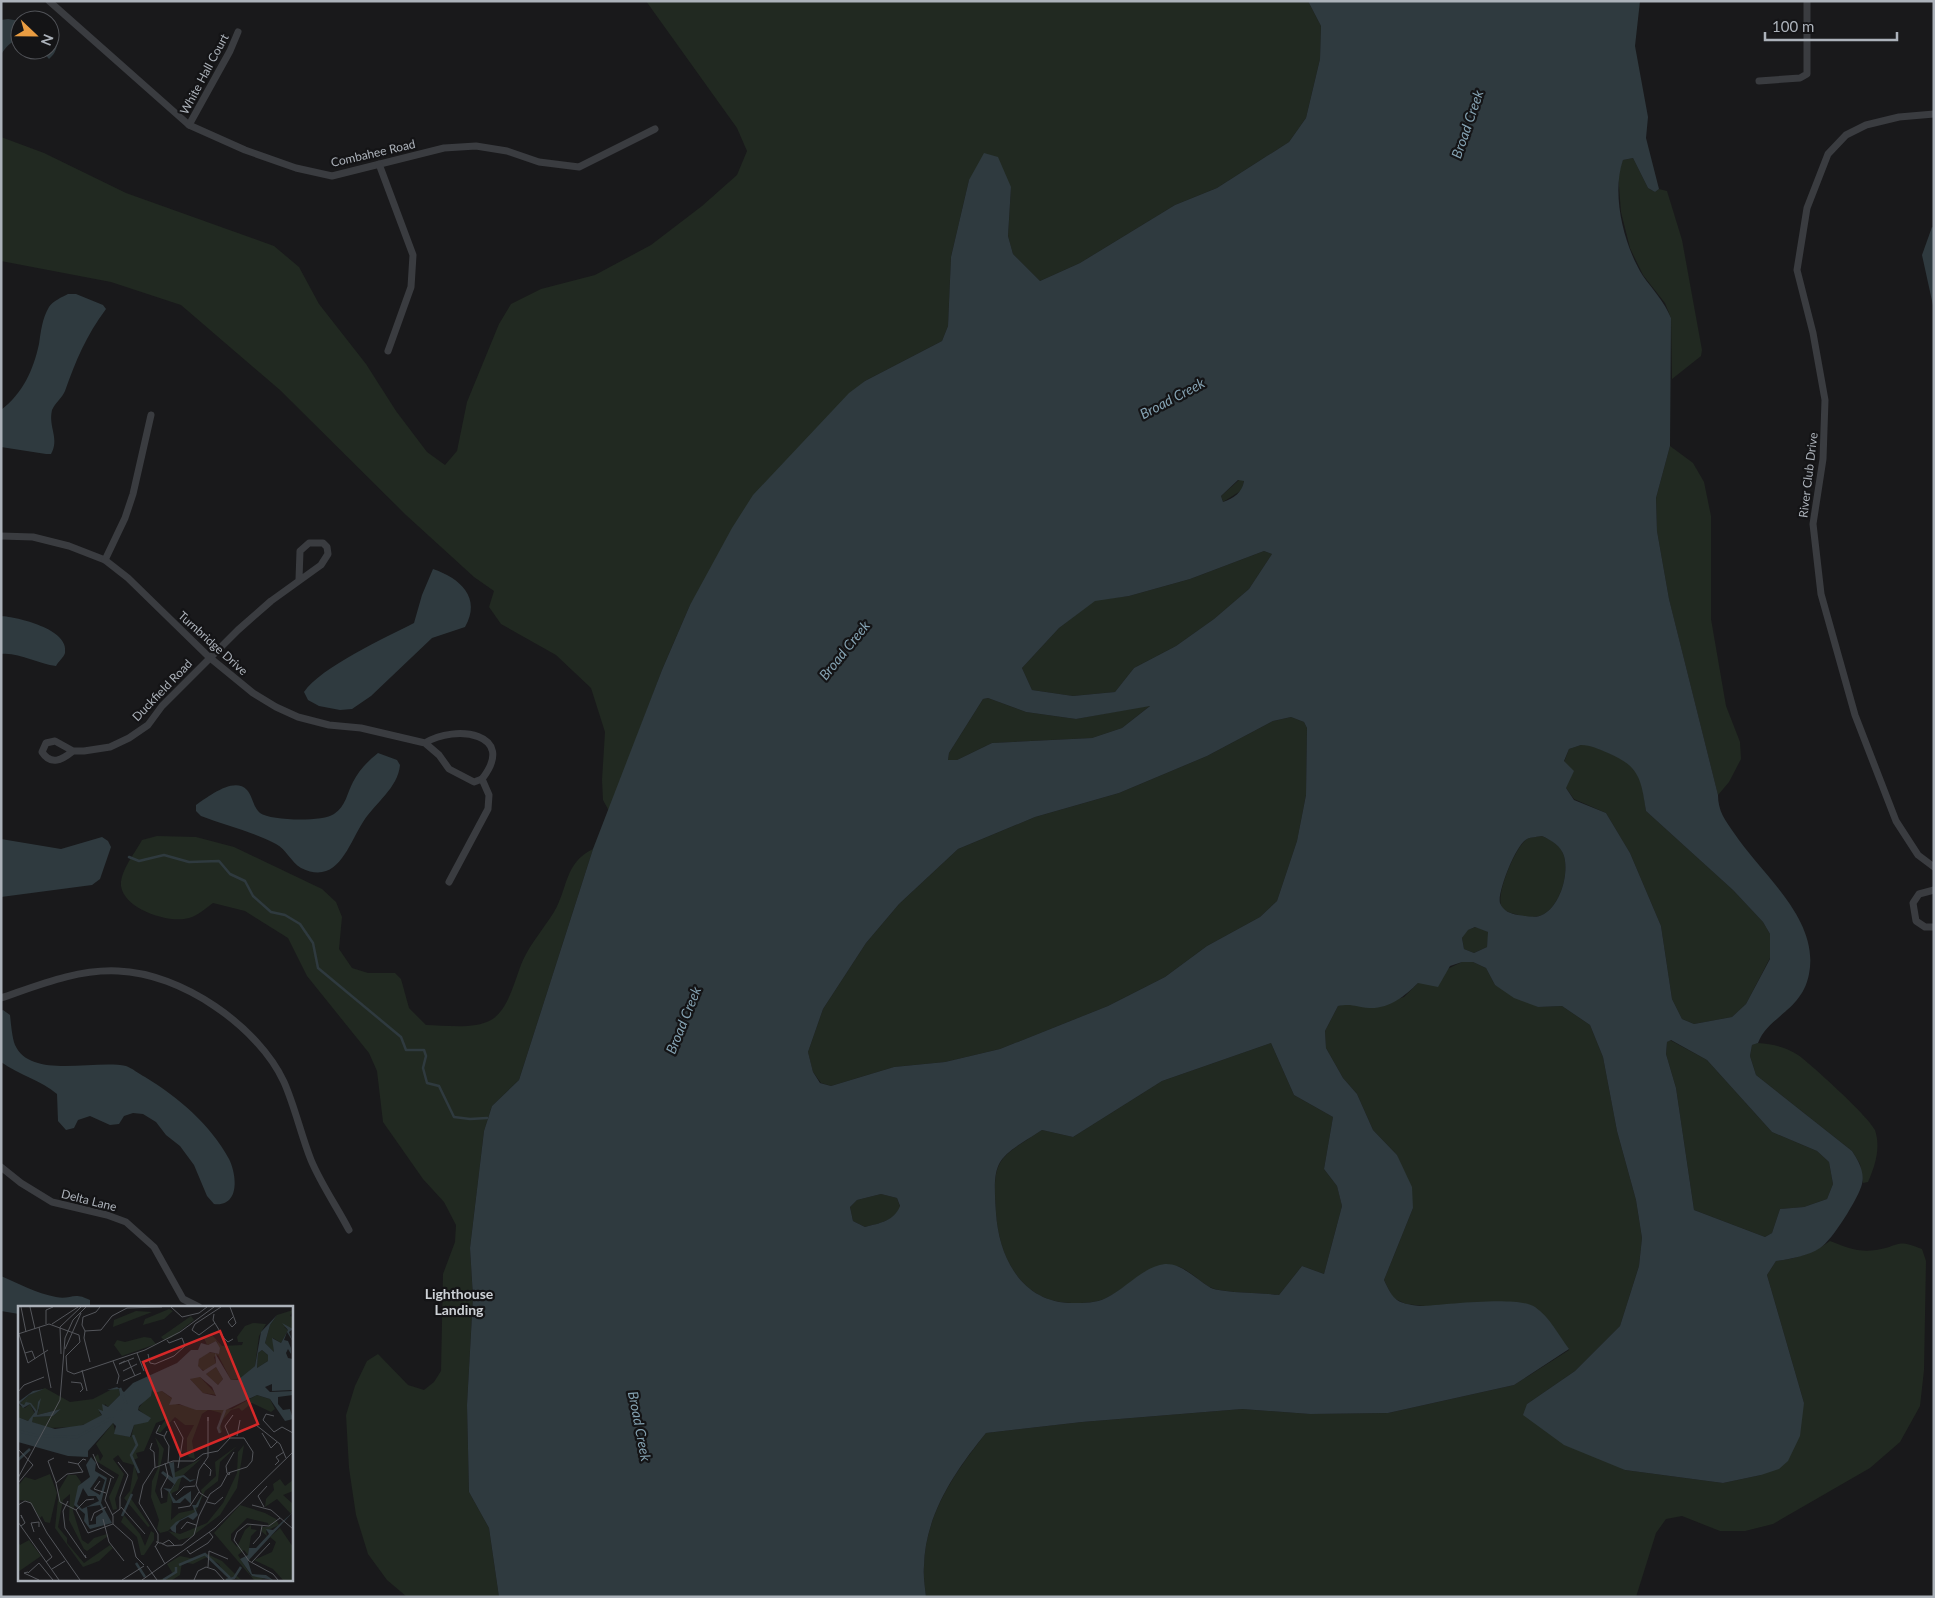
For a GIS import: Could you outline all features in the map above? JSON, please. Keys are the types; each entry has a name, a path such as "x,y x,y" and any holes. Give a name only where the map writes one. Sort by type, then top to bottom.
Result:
{"street":[{"name":"Combahee Road","path":"49,1 189,125 245,150 296,168 332,176 444,148 476,146 506,151 539,162 579,167 655,129"},
{"path":"1759,81 1800,78 1807,74 1806,1"},
{"name":"White Hall Court","path":"189,125 230,51 238,32"},
{"name":"River Club Drive","path":"1934,114 1899,117 1866,125 1846,135 1828,154 1807,208 1797,270 1813,333 1825,400 1823,459 1813,524 1821,594 1855,715 1896,821 1918,855 1934,868"},
{"path":"379,164 413,255 411,287 388,351"},
{"path":"105,560 125,518 133,494 151,414"},
{"name":"Turnbridge Drive","path":"1,536 33,537 69,546 105,560 128,578 209,657 253,692 298,717 329,725 361,728 425,743"},
{"name":"Duckfield Road","path":"73,751 110,747 129,738 148,725 162,706 209,657 271,601 321,565 326,559 327,547 322,543 309,543 300,551 300,579"},
{"path":"466,734 482,737 489,742 494,762 482,779 474,782 449,769 439,755 425,743 447,735 466,734"},
{"path":"449,882 488,809 488,795 482,779"},
{"path":"1934,890 1919,894 1913,903 1916,921 1925,927 1934,927"},
{"path":"1,998 48,981 82,973 119,970 151,976 207,1001 237,1021 260,1044 283,1082 312,1162 349,1230"},
{"name":"Delta Lane","path":"1,1167 21,1184 52,1202 107,1215 126,1222 154,1247 183,1299 197,1306"}],"shaded area":[{"path":"646,1 1308,1 1321,26 1320,59 1306,118 1289,142 1217,188 1175,205 1080,263 1040,281 1013,254 1008,236 1011,187 969,180 951,257 948,326 942,341 865,381 690,605 662,670 609,811 603,800 602,780 605,732 591,688 556,655 501,624 489,607 494,591 474,577 406,515 280,390 181,305 111,282 1,261 1,137 44,153 126,193 274,246 299,267 319,304 366,364 396,411 427,452 445,465 457,451 467,402 499,324 511,304 541,289 595,275 651,245 702,206 737,175 747,151 737,128"},
{"path":"1633,158 1648,188 1655,192 1659,189 1667,191 1682,240 1702,350 1701,356 1672,379 1671,318 1665,303 1643,275 1630,248 1621,212 1618,174 1623,160"},
{"path":"1670,446 1693,463 1704,482 1711,516 1711,619 1726,706 1740,742 1741,759 1729,782 1718,795 1669,599 1657,531 1656,498"},
{"path":"1239,480 1244,480 1242,490 1223,502 1221,496"},
{"path":"1264,551 1272,554 1249,589 1214,619 1176,646 1134,668 1115,692 1073,696 1032,690 1022,668 1059,628 1095,600 1129,596 1190,579"},
{"path":"988,698 1026,712 1076,719 1151,705 1122,728 1092,738 992,743 957,760 948,760 949,753 983,699"},
{"path":"1291,717 1304,722 1307,728 1306,795 1297,841 1277,901 1260,917 1207,946 1165,977 1108,1006 1000,1049 945,1062 894,1067 831,1086 821,1083 813,1072 808,1052 823,1009 866,943 899,904 958,849 1035,817 1119,793 1207,756 1273,721"},
{"path":"1581,745 1590,745 1625,760 1637,771 1643,790 1646,811 1733,890 1763,922 1770,934 1770,958 1746,1004 1732,1017 1694,1024 1682,1019 1672,999 1661,926 1630,853 1606,813 1574,799 1566,788 1564,762 1569,749"},
{"path":"157,836 196,837 234,847 322,889 336,902 342,917 339,949 352,968 368,973 395,973 401,979 409,1008 426,1025 450,1026 468,1026 484,1023 491,1020 502,1009 511,993 526,954 559,903 572,869 584,855 593,849 519,1080 492,1106 484,1131 470,1248 473,1297 467,1405 469,1492 489,1528 499,1597 407,1597 387,1580 368,1554 356,1515 349,1468 346,1415 355,1386 367,1361 378,1354 408,1385 424,1390 434,1382 441,1371 443,1274 455,1242 456,1225 444,1202 423,1179 383,1122 377,1071 369,1053 307,976 288,938 245,911 213,903 192,917 170,919 149,913 130,902 121,886 123,874 142,840"},
{"path":"1542,836 1552,841 1563,852 1565,871 1559,896 1550,909 1539,916 1522,916 1508,912 1502,907 1500,901 1507,871 1522,843 1527,839"},
{"path":"1476,927 1489,932 1487,947 1474,953 1464,949 1462,938 1467,930"},
{"path":"1462,962 1473,962 1486,968 1495,985 1538,1007 1562,1006 1590,1025 1603,1057 1617,1131 1636,1200 1642,1238 1639,1266 1620,1326 1575,1371 1527,1404 1625,1470 1723,1483 1761,1475 1804,1403 1767,1275 1776,1261 1804,1255 1830,1241 1864,1251 1902,1243 1922,1249 1926,1261 1924,1370 1920,1406 1900,1442 1870,1468 1773,1524 1745,1531 1720,1531 1682,1516 1666,1519 1656,1533 1636,1597 926,1597 924,1574 926,1547 936,1512 963,1463 986,1433 1082,1422 1242,1409 1310,1414 1388,1413 1514,1385 1569,1350 1548,1320 1406,1304 1393,1298 1384,1280 1413,1208 1397,1155 1373,1130 1357,1094 1343,1078 1326,1048 1325,1031 1338,1006 1350,1003 1370,1008 1404,997 1418,983"},
{"path":"1670,1040 1707,1060 1772,1132 1817,1151 1829,1162 1833,1184 1827,1199 1804,1207 1780,1209 1772,1233 1765,1237 1694,1210 1676,1088 1666,1054 1667,1042"},
{"path":"1271,1043 1294,1095 1333,1117 1324,1169 1337,1186 1342,1206 1324,1274 1302,1266 1279,1295 1217,1290 1180,1267 1166,1265 1148,1271 1102,1300 1085,1303 1055,1301 1039,1295 1016,1275 1002,1246 996,1213 995,1180 1001,1161 1007,1154 1042,1130 1073,1137 1162,1081"},
{"path":"1758,1043 1779,1046 1798,1055 1840,1091 1871,1123 1877,1137 1877,1150 1875,1163 1868,1182 1863,1183 1860,1164 1852,1151 1756,1075 1750,1056 1752,1045"},
{"path":"881,1194 897,1198 900,1207 894,1215 886,1221 865,1227 853,1221 850,1207 857,1200"}],"water":[{"name":"Broad Creek","path":"1308,1 1640,1 1635,46 1648,117 1646,138 1659,189 1655,192 1648,188 1633,158 1623,160 1618,188 1621,220 1630,250 1643,276 1662,301 1671,318 1670,446 1656,498 1657,531 1669,599 1721,811 1745,849 1786,898 1806,935 1810,954 1809,974 1799,997 1769,1026 1758,1043 1752,1045 1750,1056 1756,1075 1852,1151 1859,1162 1863,1175 1862,1184 1856,1198 1838,1228 1825,1244 1815,1251 1804,1255 1776,1261 1767,1275 1804,1403 1800,1436 1788,1461 1779,1469 1723,1483 1625,1470 1564,1445 1523,1415 1527,1404 1575,1371 1620,1326 1639,1266 1642,1238 1636,1200 1617,1131 1603,1057 1590,1025 1562,1006 1538,1007 1514,998 1495,985 1486,968 1473,962 1462,962 1450,966 1438,987 1418,983 1396,1001 1376,1008 1351,1005 1338,1006 1325,1031 1326,1048 1343,1078 1357,1094 1373,1130 1397,1155 1412,1187 1413,1208 1384,1280 1393,1297 1401,1302 1412,1305 1497,1301 1526,1303 1535,1307 1545,1316 1569,1349 1514,1385 1388,1413 1310,1414 1242,1409 1082,1422 986,1433 953,1478 936,1512 926,1547 924,1574 926,1597 499,1597 489,1528 469,1492 467,1405 473,1297 470,1248 484,1131 492,1106 519,1080 593,849 662,670 690,605 732,528 753,495 849,393 865,381 942,341 948,326 951,257 969,180 984,153 998,157 1011,187 1008,236 1013,254 1040,281 1080,263 1175,205 1217,188 1289,142 1306,118 1320,59 1321,26","holes":["1238,480 1244,481 1237,494 1223,502 1221,496","1264,551 1272,554 1249,589 1214,619 1176,646 1134,668 1115,692 1073,696 1032,690 1022,668 1059,628 1095,601 1129,596 1190,579","988,698 1026,712 1076,719 1150,706 1122,728 1092,738 992,743 957,760 948,760 949,753 983,699","1291,717 1304,722 1307,728 1306,795 1297,841 1277,901 1260,917 1207,946 1165,977 1108,1006 1000,1049 945,1062 894,1067 831,1086 820,1083 813,1072 808,1052 823,1009 866,943 899,904 958,849 1035,817 1119,793 1207,756 1273,721","1581,745 1598,749 1626,763 1637,774 1646,811 1733,890 1763,922 1770,934 1770,959 1746,1004 1732,1017 1694,1024 1682,1019 1672,999 1661,926 1630,853 1606,813 1574,800 1566,788 1574,771 1564,761 1569,749","1542,836 1549,839 1563,852 1565,863 1564,879 1559,896 1550,909 1541,916 1535,917 1513,914 1505,910 1500,903 1501,889 1513,859 1523,843 1530,838","1475,927 1488,932 1487,947 1474,953 1464,949 1462,938 1468,930","1671,1040 1707,1060 1772,1132 1817,1151 1829,1162 1833,1184 1827,1199 1804,1207 1780,1209 1772,1233 1765,1237 1694,1210 1676,1088 1666,1054 1667,1042","1271,1043 1294,1095 1333,1117 1324,1169 1337,1186 1342,1206 1324,1274 1302,1266 1279,1295 1217,1290 1183,1269 1171,1264 1165,1264 1142,1273 1113,1294 1098,1301 1073,1303 1055,1301 1040,1295 1027,1286 1017,1275 1008,1261 1002,1246 996,1213 995,1180 1001,1161 1007,1154 1042,1130 1073,1137 1162,1081","881,1194 897,1198 900,1206 894,1215 886,1221 865,1227 853,1221 850,1207 857,1200"]},
{"path":"10,19 10,44 1,55 1,20"},
{"path":"1932,227 1934,228 1934,310 1922,255"},
{"path":"68,294 76,294 103,305 106,309 87,339 65,391 52,410 51,422 54,443 51,454 1,447 1,410 26,381 37,354 43,321 49,307 55,301"},
{"path":"433,569 452,578 466,590 471,607 470,617 465,627 432,638 371,696 352,709 340,710 319,706 308,700 304,692 312,682 324,673 354,654 414,623 422,595"},
{"path":"1,616 30,622 51,631 59,637 64,645 65,653 56,666 22,656 1,654"},
{"path":"378,753 397,760 400,765 395,781 363,822 340,860 324,872 314,872 301,868 276,844 201,816 196,811 196,805 207,797 228,786 235,785 242,786 247,790 258,811 266,816 297,820 328,817 338,811 358,774"},
{"path":"102,837 108,841 111,847 100,879 92,885 1,897 1,839 61,849"},
{"path":"3,1010 10,1015 15,1045 23,1056 35,1062 49,1065 126,1066 158,1085 182,1103 213,1134 229,1159 235,1181 232,1195 228,1200 222,1204 214,1204 207,1196 194,1165 180,1146 166,1135 156,1122 143,1114 133,1113 124,1116 119,1124 110,1125 90,1116 78,1120 74,1128 66,1130 58,1121 57,1094 1,1062 1,1011"},
{"path":"1,1276 49,1295 61,1298 80,1296 90,1300 90,1306 18,1306 18,1314 1,1311"}],"waterway":[{"path":"129,857 139,861 164,855 189,862 219,861 230,874 245,881 253,896 271,912 285,915 300,924 313,943 318,968 401,1037 406,1050 424,1050 426,1056 423,1068 427,1083 439,1086 454,1117 470,1119 487,1118"}],"district":[{"name":"Lighthouse Landing","path":"459,1302"}]}
